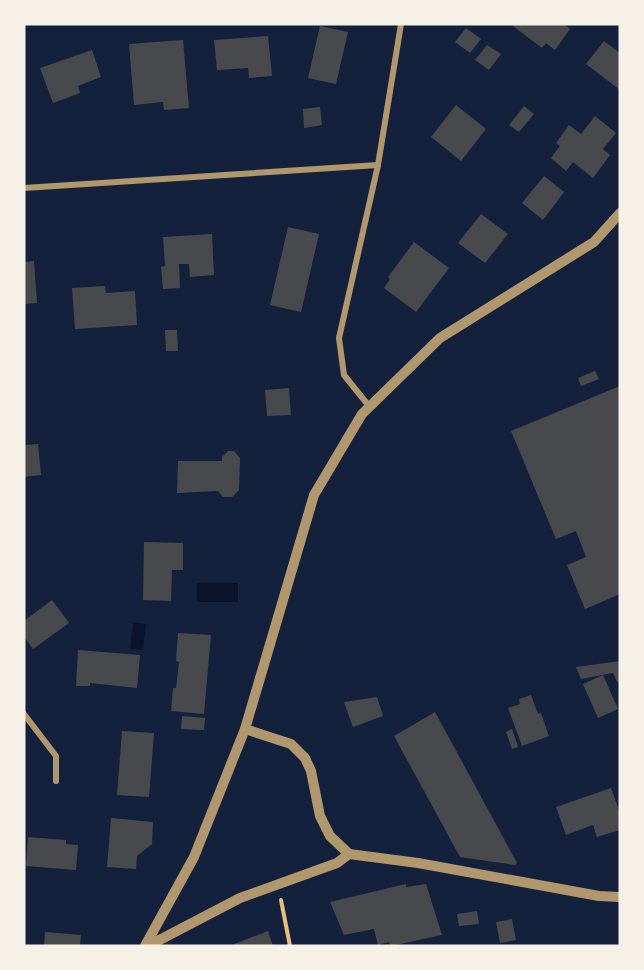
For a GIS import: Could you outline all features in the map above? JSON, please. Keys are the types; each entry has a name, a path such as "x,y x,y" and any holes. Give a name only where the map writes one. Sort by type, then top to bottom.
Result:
{"street":[{"path":"369,406 344,375 339,338 378,165 401,24"},
{"path":"24,188 378,165"},
{"path":"147,946 194,857 245,729 314,495 369,406 440,338 594,242 620,213"},
{"path":"24,714 56,756 56,781"},
{"path":"245,729 291,744 305,758 311,771 320,816 330,836 349,854 418,863 599,896 620,897"},
{"path":"147,946 240,898 337,863 349,854"}],"path":[{"path":"279,885 290,946"}],"water":[{"path":"197,583 238,583 238,602 197,602"},
{"path":"133,623 146,624 143,650 130,649"}],"building":[{"path":"515,24 564,24 570,29 555,50 546,43 542,48 513,26"},
{"path":"320,26 348,32 336,84 308,78"},
{"path":"466,28 481,39 470,53 455,42"},
{"path":"268,36 272,76 249,78 248,68 217,70 214,40"},
{"path":"183,40 189,108 164,110 163,102 134,105 129,44"},
{"path":"604,41 620,53 620,90 586,64"},
{"path":"487,45 501,54 489,70 475,60"},
{"path":"92,50 101,77 78,86 80,93 53,103 40,68"},
{"path":"456,105 486,129 461,161 431,137"},
{"path":"524,106 534,114 519,132 509,125"},
{"path":"320,107 322,125 304,128 303,109"},
{"path":"595,116 616,133 603,149 610,155 593,178 573,162 566,171 551,158 560,146 556,143 569,125 581,134"},
{"path":"544,176 564,192 543,220 522,203"},
{"path":"481,214 508,234 485,263 458,243"},
{"path":"288,227 319,234 301,312 270,305"},
{"path":"212,234 214,275 190,277 189,264 179,264 180,288 163,289 161,267 165,266 163,237"},
{"path":"414,242 449,268 416,312 384,288 390,279 388,277"},
{"path":"34,261 37,303 24,304 24,262"},
{"path":"105,286 106,293 135,291 137,325 75,329 72,288"},
{"path":"165,330 177,330 178,351 166,351"},
{"path":"595,371 599,379 581,386 578,378"},
{"path":"620,386 620,594 585,609 567,565 586,557 576,531 556,539 511,431"},
{"path":"289,388 291,415 267,416 265,390"},
{"path":"38,444 41,475 24,477 24,445"},
{"path":"228,451 234,451 240,458 239,490 232,497 223,497 218,491 177,493 178,461 222,461 222,457"},
{"path":"144,542 183,543 183,570 172,570 171,601 143,600"},
{"path":"52,600 69,623 33,649 24,637 24,621"},
{"path":"178,633 211,635 204,714 171,711 179,662 176,661"},
{"path":"78,650 140,655 137,688 90,683 90,686 76,686"},
{"path":"620,661 620,681 617,682 613,673 581,679 576,667"},
{"path":"603,675 618,709 598,718 583,684"},
{"path":"531,695 538,714 541,713 549,736 522,746 508,708 520,704 519,699"},
{"path":"377,697 383,716 353,727 344,702"},
{"path":"435,712 517,863 515,865 460,857 394,736"},
{"path":"182,716 205,718 204,730 181,729"},
{"path":"512,729 518,747 512,749 506,732"},
{"path":"122,731 154,733 149,797 117,795"},
{"path":"611,788 620,813 620,830 597,837 593,825 566,835 556,807"},
{"path":"111,818 153,822 152,844 137,856 136,869 107,867"},
{"path":"28,837 66,840 66,844 78,845 76,870 26,866"},
{"path":"406,884 406,887 426,884 442,935 391,946 389,942 378,945 374,929 344,935 330,902"},
{"path":"477,911 479,924 459,926 457,914"},
{"path":"512,919 516,940 500,943 496,922"},
{"path":"268,931 273,946 229,946"},
{"path":"45,932 81,935 80,946 44,946"}]}
